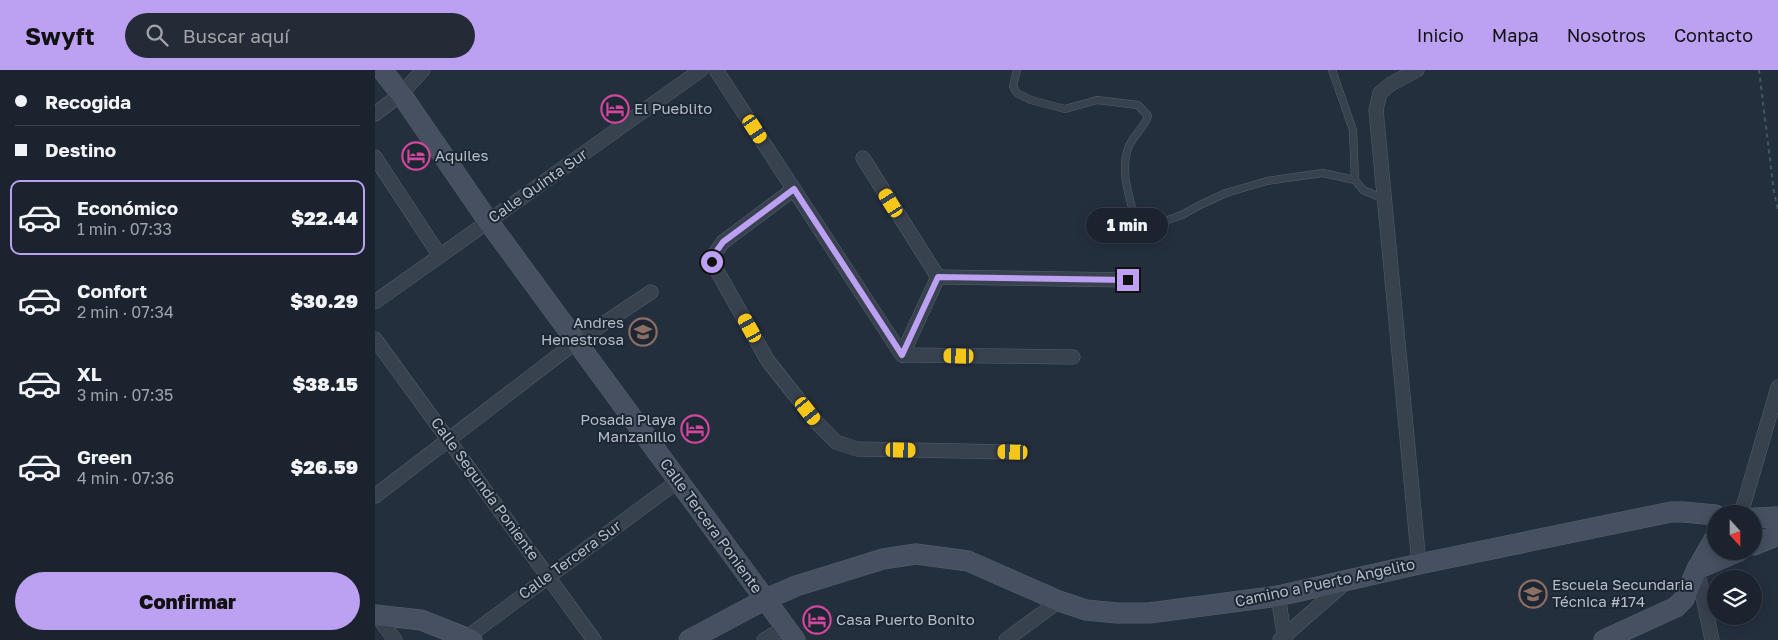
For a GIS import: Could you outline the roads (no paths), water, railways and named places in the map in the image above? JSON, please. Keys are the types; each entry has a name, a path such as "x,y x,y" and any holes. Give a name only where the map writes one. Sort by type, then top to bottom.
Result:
{"street":[{"name":"Calle Tercera Poniente","path":"382,70 401,94 488,221 790,633"},
{"path":"375,114 401,94 423,70"},
{"name":"Calle Quinta Sur","path":"375,302 488,221 680,76 701,70"},
{"path":"716,70 902,355"},
{"path":"1417,70 1391,84 1380,93 1377,110 1419,564"},
{"path":"375,157 440,256"},
{"path":"863,158 938,277"},
{"path":"794,189 723,242 713,256 712,262 768,361 818,424 836,442 857,449 1013,452"},
{"path":"902,355 938,277"},
{"path":"938,277 1128,280"},
{"path":"375,496 577,342 651,292"},
{"name":"Calle Segunda Poniente","path":"375,339 594,640"},
{"path":"902,355 1073,357"},
{"path":"1744,505 1778,387"},
{"name":"Calle Tercera Sur","path":"467,639 678,481"},
{"name":"Camino a Puerto Angelito","path":"689,640 766,599 796,586 883,559 916,554 968,561 1059,601 1086,610 1125,613 1189,608 1277,596 1419,564 1671,512 1707,515"},
{"path":"1763,518 1778,517"},
{"path":"1763,541 1778,535"},
{"path":"1604,640 1676,607 1684,598 1707,552"},
{"path":"1697,569 1718,560"},
{"path":"1697,569 1712,640"},
{"path":"1283,639 1349,580"},
{"path":"1277,596 1283,639"},
{"path":"1006,640 1059,601"},
{"path":"375,614 421,620 467,639"},
{"path":"375,614 395,640"},
{"path":"765,640 790,633"}],"lane":[{"path":"1017,70 1013,86 1017,93 1031,100 1065,109 1097,100 1138,105 1148,116 1145,126 1129,146 1124,166 1134,215 1146,222 1169,220 1226,193 1267,182 1323,173 1355,180"},
{"path":"1332,70 1353,130 1355,180 1363,190 1385,199"}],"place":[{"name":"El Pueblito","path":"615,109"},
{"name":"Aquiles","path":"416,156"},
{"name":"Andres Henestrosa","path":"643,332"},
{"name":"Posada Playa Manzanillo","path":"695,429"},
{"name":"Escuela Secundaria Técnica #174","path":"1533,594"},
{"name":"Casa Puerto Bonito","path":"817,620"}]}
